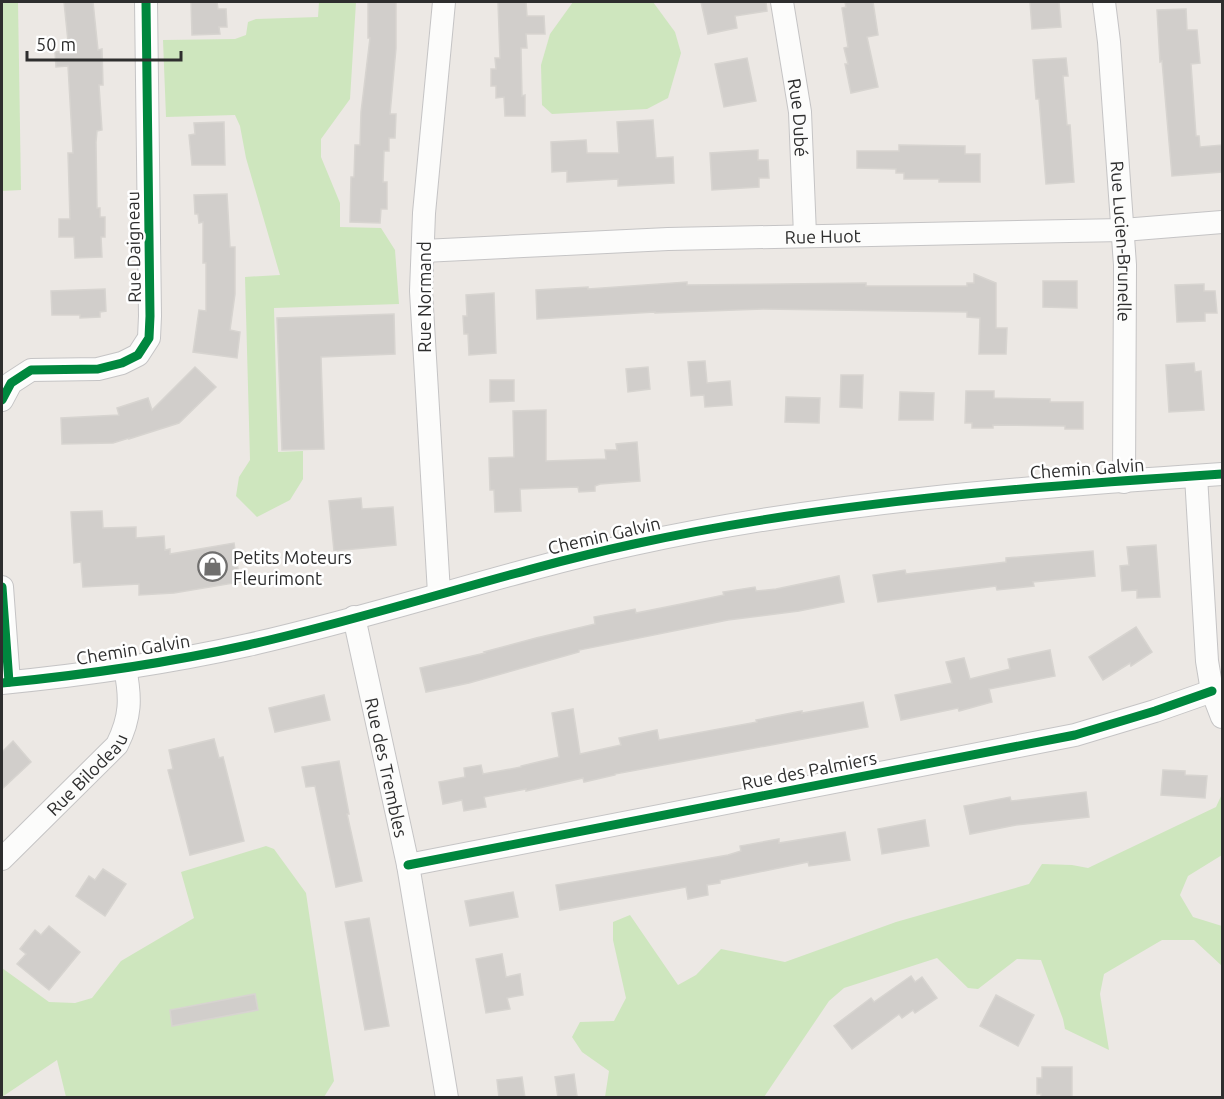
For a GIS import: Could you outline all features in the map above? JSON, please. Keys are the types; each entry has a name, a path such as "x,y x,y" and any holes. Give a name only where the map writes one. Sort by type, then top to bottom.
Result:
{"street":[{"name":"Rue Daigneau","path":"6,392 31,370 98,369 122,363 138,355 149,338 146,2"},
{"name":"Rue Normand","path":"440,593 423,334 423,251 424,213 444,2"},
{"name":"Rue Dubé","path":"782,2 800,112 805,235"},
{"name":"Rue Lucien-Brunelle","path":"1104,2 1123,230 1126,316 1124,482"},
{"name":"Rue Huot","path":"423,251 668,239 1123,230 1222,222"},
{"name":"Chemin Galvin","path":"5,682 125,668 250,645 635,543 759,520 965,494 1222,474"},
{"path":"1196,476 1207,661 1212,691 1222,717"},
{"path":"2,586 5,682"},
{"name":"Rue des Trembles","path":"354,617 408,865 447,1098"},
{"name":"Rue Bilodeau","path":"2,860 117,744 126,727 130,701 125,668"},
{"name":"Rue des Palmiers","path":"408,865 1075,735 1212,691"}],"green space":[{"path":"2,2 18,2 21,190 2,191"},
{"path":"319,2 356,2 350,99 321,139 321,157 340,203 340,227 381,228 395,250 399,304 274,308 278,452 303,451 303,479 290,500 257,517 236,496 239,477 250,460 245,277 280,275 246,158 240,126 235,115 166,117 163,40 235,39 246,35 248,22 256,19 318,17"},
{"path":"573,2 653,2 675,32 681,53 668,98 647,109 552,114 542,105 541,65 550,34"},
{"path":"1222,794 1222,855 1188,876 1180,895 1193,917 1222,926 1222,966 1194,940 1162,940 1104,974 1100,994 1109,1050 1065,1029 1041,960 1017,959 978,989 968,988 937,958 844,988 829,1001 764,1097 605,1097 609,1071 582,1052 572,1037 580,1022 614,1021 626,998 613,940 613,922 630,915 678,985 696,975 721,949 785,962 896,922 1029,884 1042,864 1088,868 1216,807"},
{"path":"266,846 274,849 306,893 334,1081 324,1097 66,1097 57,1060 2,1097 2,968 49,1002 75,1003 92,998 121,961 194,918 181,872"}],"building":[{"path":"64,2 93,2 98,50 102,49 103,85 99,85 102,130 97,131 96,142 97,208 100,208 100,217 105,217 105,237 101,237 102,257 75,258 74,237 59,237 59,219 70,219 68,153 73,153 68,66 56,67 55,52 69,51"},
{"path":"191,2 217,2 218,9 226,9 227,27 219,27 220,34 192,35"},
{"path":"368,2 396,2 396,48 390,114 396,114 395,138 389,138 389,151 384,151 383,182 387,182 387,209 381,209 380,223 350,222 351,177 354,177 355,145 360,145 361,112 370,38 368,38"},
{"path":"498,2 526,2 527,16 544,16 545,34 526,34 527,48 521,48 522,96 525,95 525,116 505,116 504,97 496,98 496,86 491,86 491,69 496,69 495,58 500,58"},
{"path":"701,2 766,2 767,11 735,16 737,28 708,34"},
{"path":"845,2 873,2 878,35 867,37 878,87 851,93 845,64 848,64 844,48 848,47 842,8 846,7"},
{"path":"1030,2 1059,2 1061,27 1032,29"},
{"path":"1186,9 1187,30 1197,30 1200,63 1191,64 1196,136 1199,136 1200,147 1222,145 1222,172 1172,176 1157,10"},
{"path":"747,58 756,101 724,107 715,64"},
{"path":"1066,58 1068,76 1063,76 1067,125 1070,125 1074,182 1046,184 1039,99 1036,99 1033,60"},
{"path":"653,120 656,158 673,157 674,183 618,186 618,179 567,182 567,171 552,172 551,142 586,140 587,153 619,153 617,122"},
{"path":"224,122 225,165 192,165 189,135 195,134 194,123"},
{"path":"899,145 965,146 965,154 980,154 980,182 904,179 904,173 896,173 896,169 857,168 857,151 899,151"},
{"path":"758,150 758,160 768,160 769,178 759,178 759,187 712,190 710,153"},
{"path":"227,194 230,247 235,247 235,294 230,330 240,332 237,358 193,352 199,310 206,311 203,222 199,223 198,214 195,214 194,195"},
{"path":"974,274 996,283 996,328 1007,328 1006,354 979,354 980,318 967,317 967,312 763,309 537,319 536,290 687,282 687,285 866,283 866,286 967,286 967,283 974,283"},
{"path":"1043,281 1077,281 1077,308 1043,307"},
{"path":"1204,284 1204,291 1215,291 1217,313 1205,313 1205,321 1177,322 1175,285"},
{"path":"105,289 106,311 100,312 100,317 80,318 80,315 52,315 51,291"},
{"path":"494,293 496,353 469,355 468,334 464,334 463,316 467,316 466,295"},
{"path":"394,314 395,354 321,357 324,449 282,450 277,318"},
{"path":"705,361 707,383 730,381 732,405 705,407 704,395 691,396 688,362"},
{"path":"1194,363 1195,372 1201,371 1204,410 1169,412 1166,365"},
{"path":"195,367 216,387 179,423 113,443 62,444 61,418 119,415 117,408 148,398 152,410"},
{"path":"648,367 650,389 628,392 626,369"},
{"path":"841,375 863,375 862,408 840,407"},
{"path":"490,380 514,380 514,401 490,402"},
{"path":"966,391 994,391 994,398 1083,402 1083,429 1065,429 1065,426 993,425 993,428 972,428 972,423 965,423"},
{"path":"900,392 934,393 933,420 899,420"},
{"path":"786,397 820,398 819,423 785,422"},
{"path":"546,410 546,461 606,459 605,450 617,450 616,444 637,442 640,481 600,484 595,486 595,491 579,492 578,487 520,489 521,511 495,512 494,490 490,490 489,458 514,457 513,411"},
{"path":"361,498 362,509 393,507 396,545 334,551 329,501"},
{"path":"102,511 103,528 136,527 136,538 164,536 165,550 170,549 170,554 234,543 240,582 174,593 139,595 139,584 83,587 81,562 74,563 71,512"},
{"path":"1156,545 1160,597 1137,598 1137,590 1122,591 1120,566 1129,565 1127,547"},
{"path":"1093,551 1095,576 1033,582 1034,586 997,590 996,586 878,602 873,575 905,570 906,574 1006,562 1006,558"},
{"path":"839,576 844,602 799,611 728,620 579,650 579,652 469,683 426,692 420,668 595,624 594,617 635,609 636,613 724,595 723,592 755,587 756,591 776,589"},
{"path":"1136,627 1152,652 1103,680 1089,657"},
{"path":"1050,650 1055,676 989,689 992,702 959,711 958,708 901,720 895,695 952,683 946,662 964,658 970,679 1010,669 1008,659"},
{"path":"324,695 330,720 275,732 269,708"},
{"path":"863,702 868,727 615,774 584,782 583,778 526,791 526,789 484,797 486,807 464,811 462,800 443,804 439,782 465,777 464,768 481,765 483,774 559,757 552,713 573,709 580,754 621,745 619,738 657,730 659,740 757,722 756,720 802,711 802,713"},
{"path":"214,739 219,758 223,757 244,841 190,855 168,770 173,769 169,750"},
{"path":"13,741 31,762 2,789 2,752"},
{"path":"339,761 349,814 347,814 362,881 336,887 315,786 306,787 302,767"},
{"path":"1163,770 1185,771 1185,775 1207,776 1205,798 1161,795"},
{"path":"1086,792 1089,817 1016,825 970,834 964,806 1010,797 1011,801"},
{"path":"925,820 929,846 882,854 878,829"},
{"path":"845,832 850,860 809,866 808,862 720,880 720,883 707,885 708,895 688,899 686,887 560,910 556,885 728,855 741,851 740,846 779,839 779,843"},
{"path":"103,869 126,884 105,916 76,896 89,876 95,880"},
{"path":"513,892 518,917 470,926 465,901"},
{"path":"369,918 389,1026 365,1030 345,922"},
{"path":"49,926 80,952 49,990 17,964 26,954 20,949 35,930 41,935"},
{"path":"502,954 506,977 520,974 523,995 507,998 510,1009 486,1013 476,959"},
{"path":"911,976 915,982 922,977 937,998 915,1013 913,1010 902,1018 899,1014 852,1049 834,1026 871,998 874,1002"},
{"path":"255,994 258,1010 172,1026 170,1010"},
{"path":"996,995 1034,1015 1018,1046 980,1026"},
{"path":"1042,1067 1072,1067 1072,1098 1041,1098 1041,1094 1037,1094 1037,1078 1042,1078"},
{"path":"574,1074 577,1096 558,1098 555,1077"},
{"path":"522,1077 525,1098 499,1098 497,1080"}],"cycle path":[{"path":"2,400 11,383 31,370 98,369 122,363 138,355 149,338 146,2"},
{"path":"2,683 125,668 248,645 345,621 585,555 707,529 927,498 1222,474"},
{"path":"2,587 9,682"},
{"path":"408,865 1075,735 1212,691"}],"place":[{"name":"Petits Moteurs Fleurimont","path":"212,567"}]}
